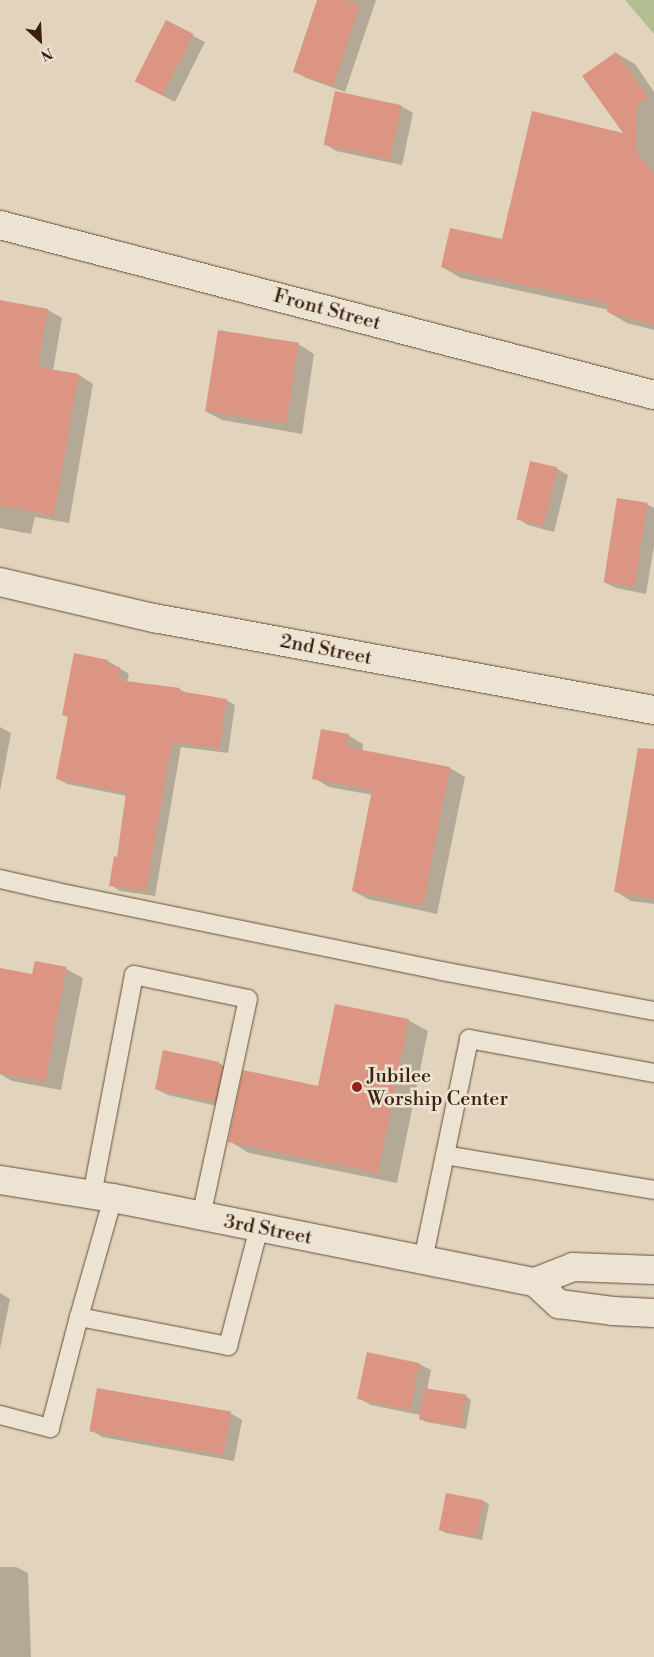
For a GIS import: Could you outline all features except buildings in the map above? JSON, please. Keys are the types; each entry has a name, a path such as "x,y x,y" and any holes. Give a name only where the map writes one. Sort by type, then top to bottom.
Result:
{"street":[{"name":"Front Street","path":"0,225 654,395"},
{"name":"2nd Street","path":"0,582 154,618 654,710"},
{"name":"3rd Street","path":"0,1180 102,1197 536,1282"},
{"path":"654,1270 573,1267 536,1282 559,1304 613,1311 654,1313"}],"lane":[{"path":"0,879 432,969 654,1011"},
{"path":"0,1415 50,1428 79,1317 102,1197 134,974 248,999 201,1216"},
{"path":"423,1260 469,1038 654,1073"},
{"path":"445,1155 654,1190"},
{"path":"79,1317 228,1346 259,1228"}],"green space":[{"path":"625,0 654,0 654,34"}],"place":[{"name":"Jubilee Worship Center","path":"357,1087"}]}
